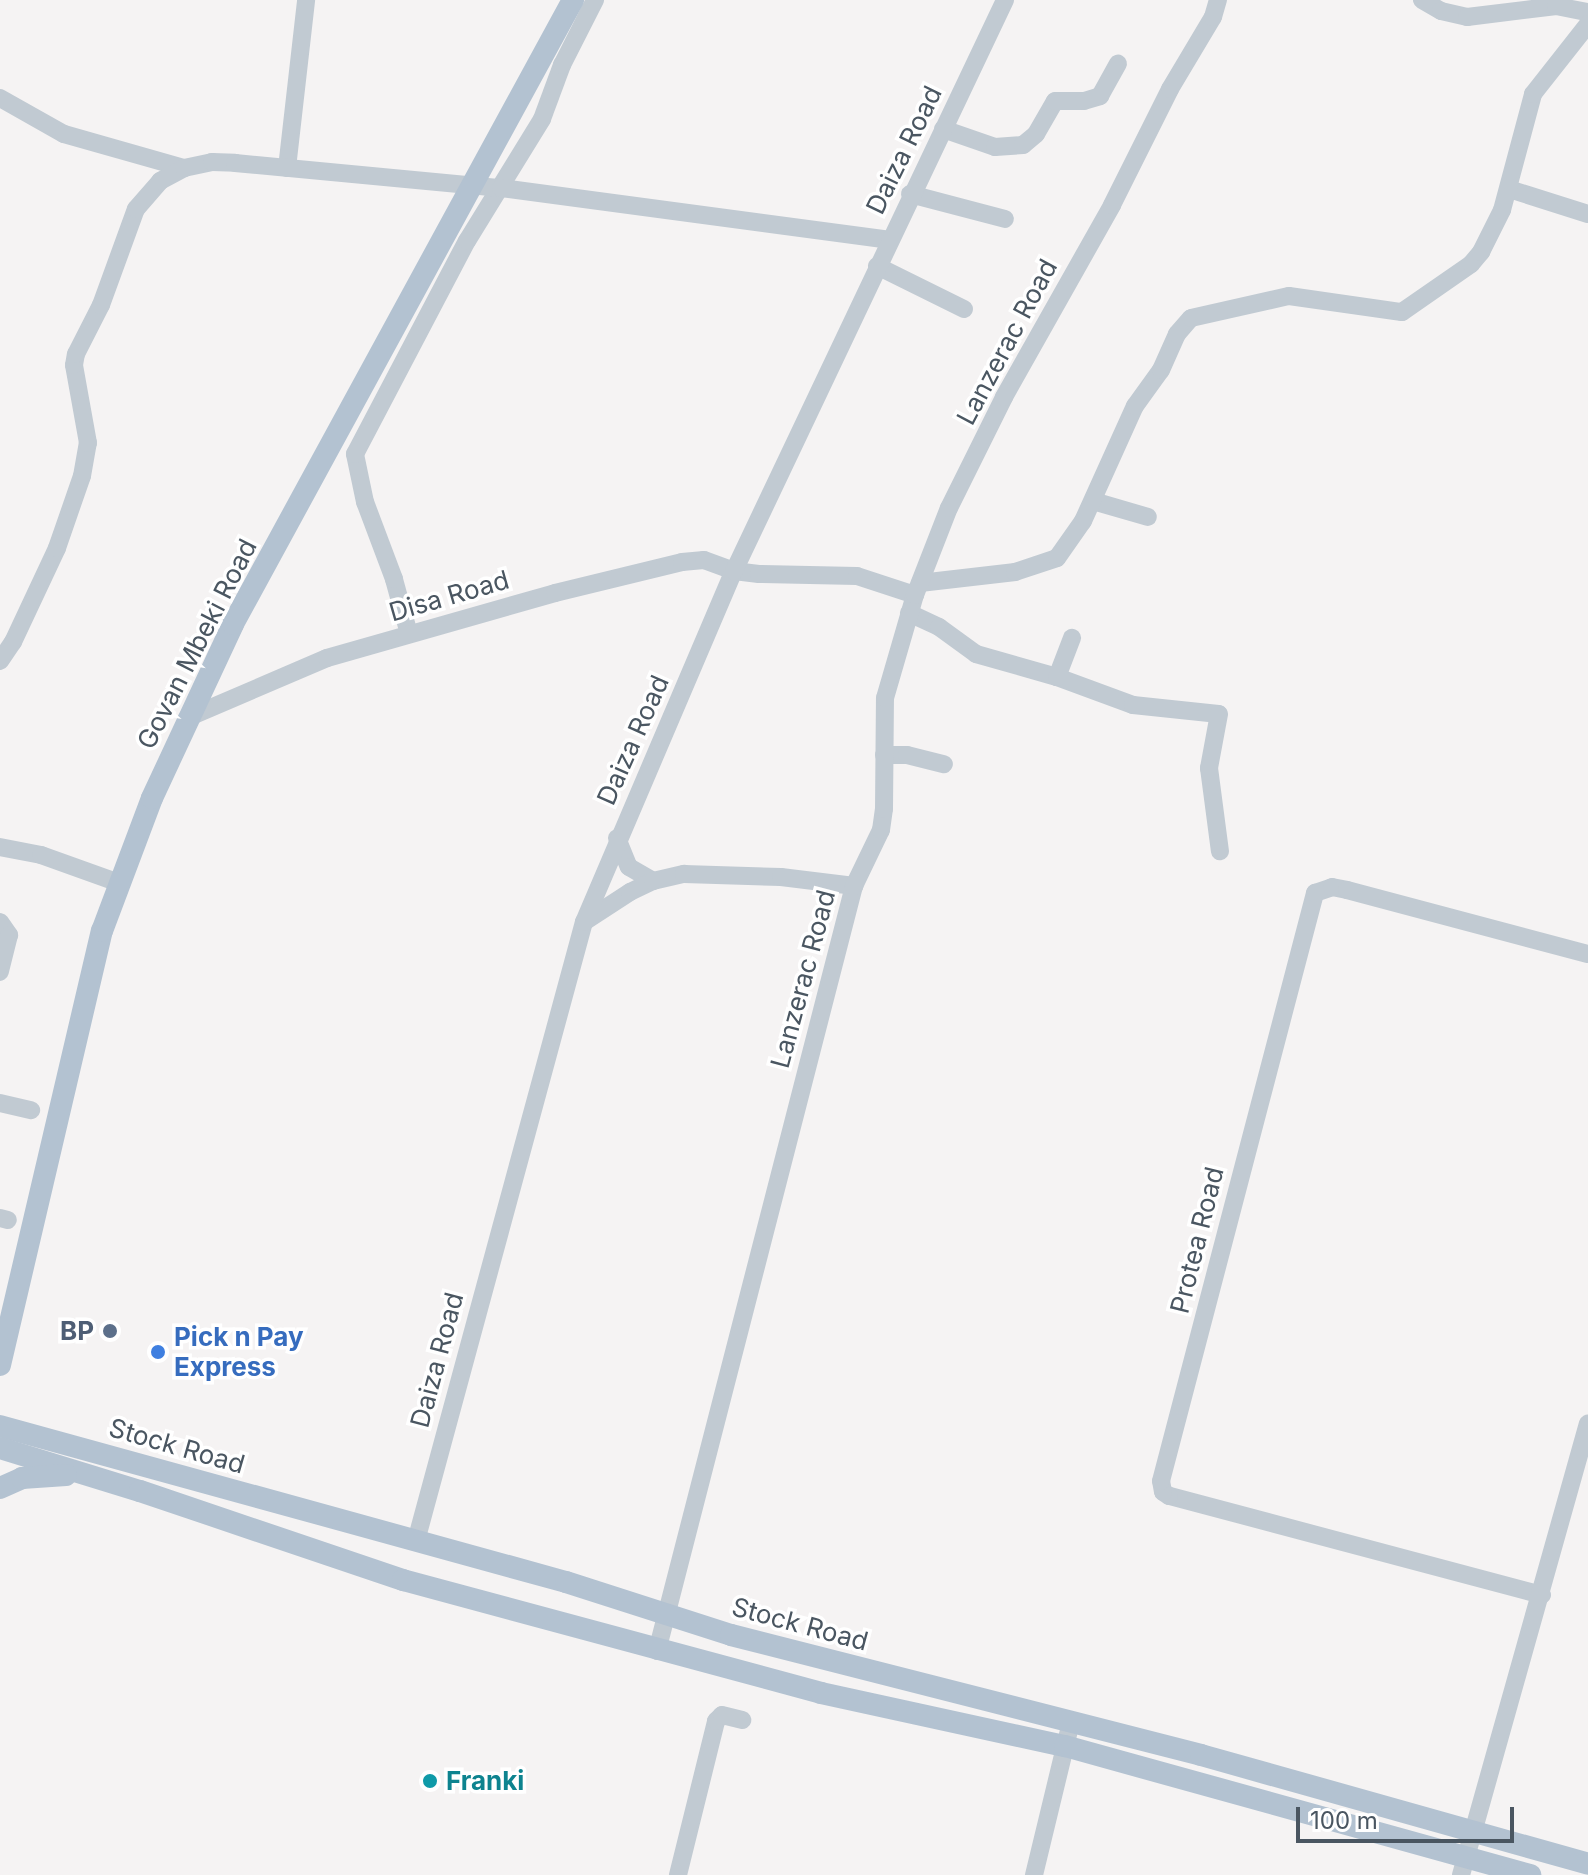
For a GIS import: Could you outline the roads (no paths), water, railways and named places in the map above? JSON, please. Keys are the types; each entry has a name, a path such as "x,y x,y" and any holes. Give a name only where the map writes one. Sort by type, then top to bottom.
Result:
{"main road":[{"name":"Govan Mbeki Road","path":"0,1365 102,931 187,718 233,624 573,0"},
{"name":"Stock Road","path":"0,1426 416,1541 746,1639 1071,1722 1588,1864"},
{"name":"Stock Road","path":"0,1448 403,1580 657,1651 821,1693 1065,1746 1463,1866 1530,1875"},
{"path":"0,1488 33,1476 99,1478"}],"street":[{"path":"287,168 306,0"},
{"path":"409,634 394,579 365,502 355,454 467,241 542,119 562,65 595,0"},
{"name":"Daiza Road","path":"416,1541 584,922 617,838 734,571 910,194 1005,0"},
{"name":"Lanzerac Road","path":"657,1651 854,886 881,830 885,698 915,597 949,508 1004,397 1112,205 1213,17 1218,0"},
{"path":"1422,0 1441,11 1467,17 1556,6 1588,12"},
{"path":"915,597 1046,563 1064,549 1093,501 1135,406 1161,370 1177,334 1187,321 1283,296 1408,311 1476,258 1509,189 1533,94 1588,24"},
{"path":"943,129 995,147 1023,145 1036,134 1053,102 1092,100 1105,92 1118,64"},
{"path":"0,98 64,134 184,168"},
{"path":"0,661 13,642 57,548 82,476 88,443 74,365 76,354 101,305 136,209 160,181 184,168 212,162 501,188 889,240"},
{"path":"1509,189 1588,214"},
{"path":"910,194 1005,219"},
{"path":"877,266 964,309"},
{"path":"1093,501 1148,517"},
{"name":"Disa Road","path":"187,718 327,658 682,562 704,560 734,571 857,576 915,597 939,627 976,654 1149,708 1219,714 1209,768 1220,828 1220,851"},
{"path":"1057,677 1072,638"},
{"path":"884,755 907,755 944,764"},
{"path":"617,838 629,867 653,881"},
{"path":"0,847 41,855 119,883"},
{"path":"584,922 653,881 705,872 854,886"},
{"name":"Protea Road","path":"1542,1595 1169,1496 1163,1492 1161,1481 1315,893 1332,887 1347,890 1588,954"},
{"path":"0,922 9,935 0,972"},
{"path":"0,1103 31,1110"},
{"path":"1463,1866 1588,1424"},
{"path":"681,1874 716,1721 726,1715 742,1720"},
{"path":"1034,1875 1071,1722"}],"place":[{"name":"BP","path":"110,1331"},
{"name":"Pick n Pay Express","path":"158,1352"},
{"name":"Franki","path":"430,1781"}]}
